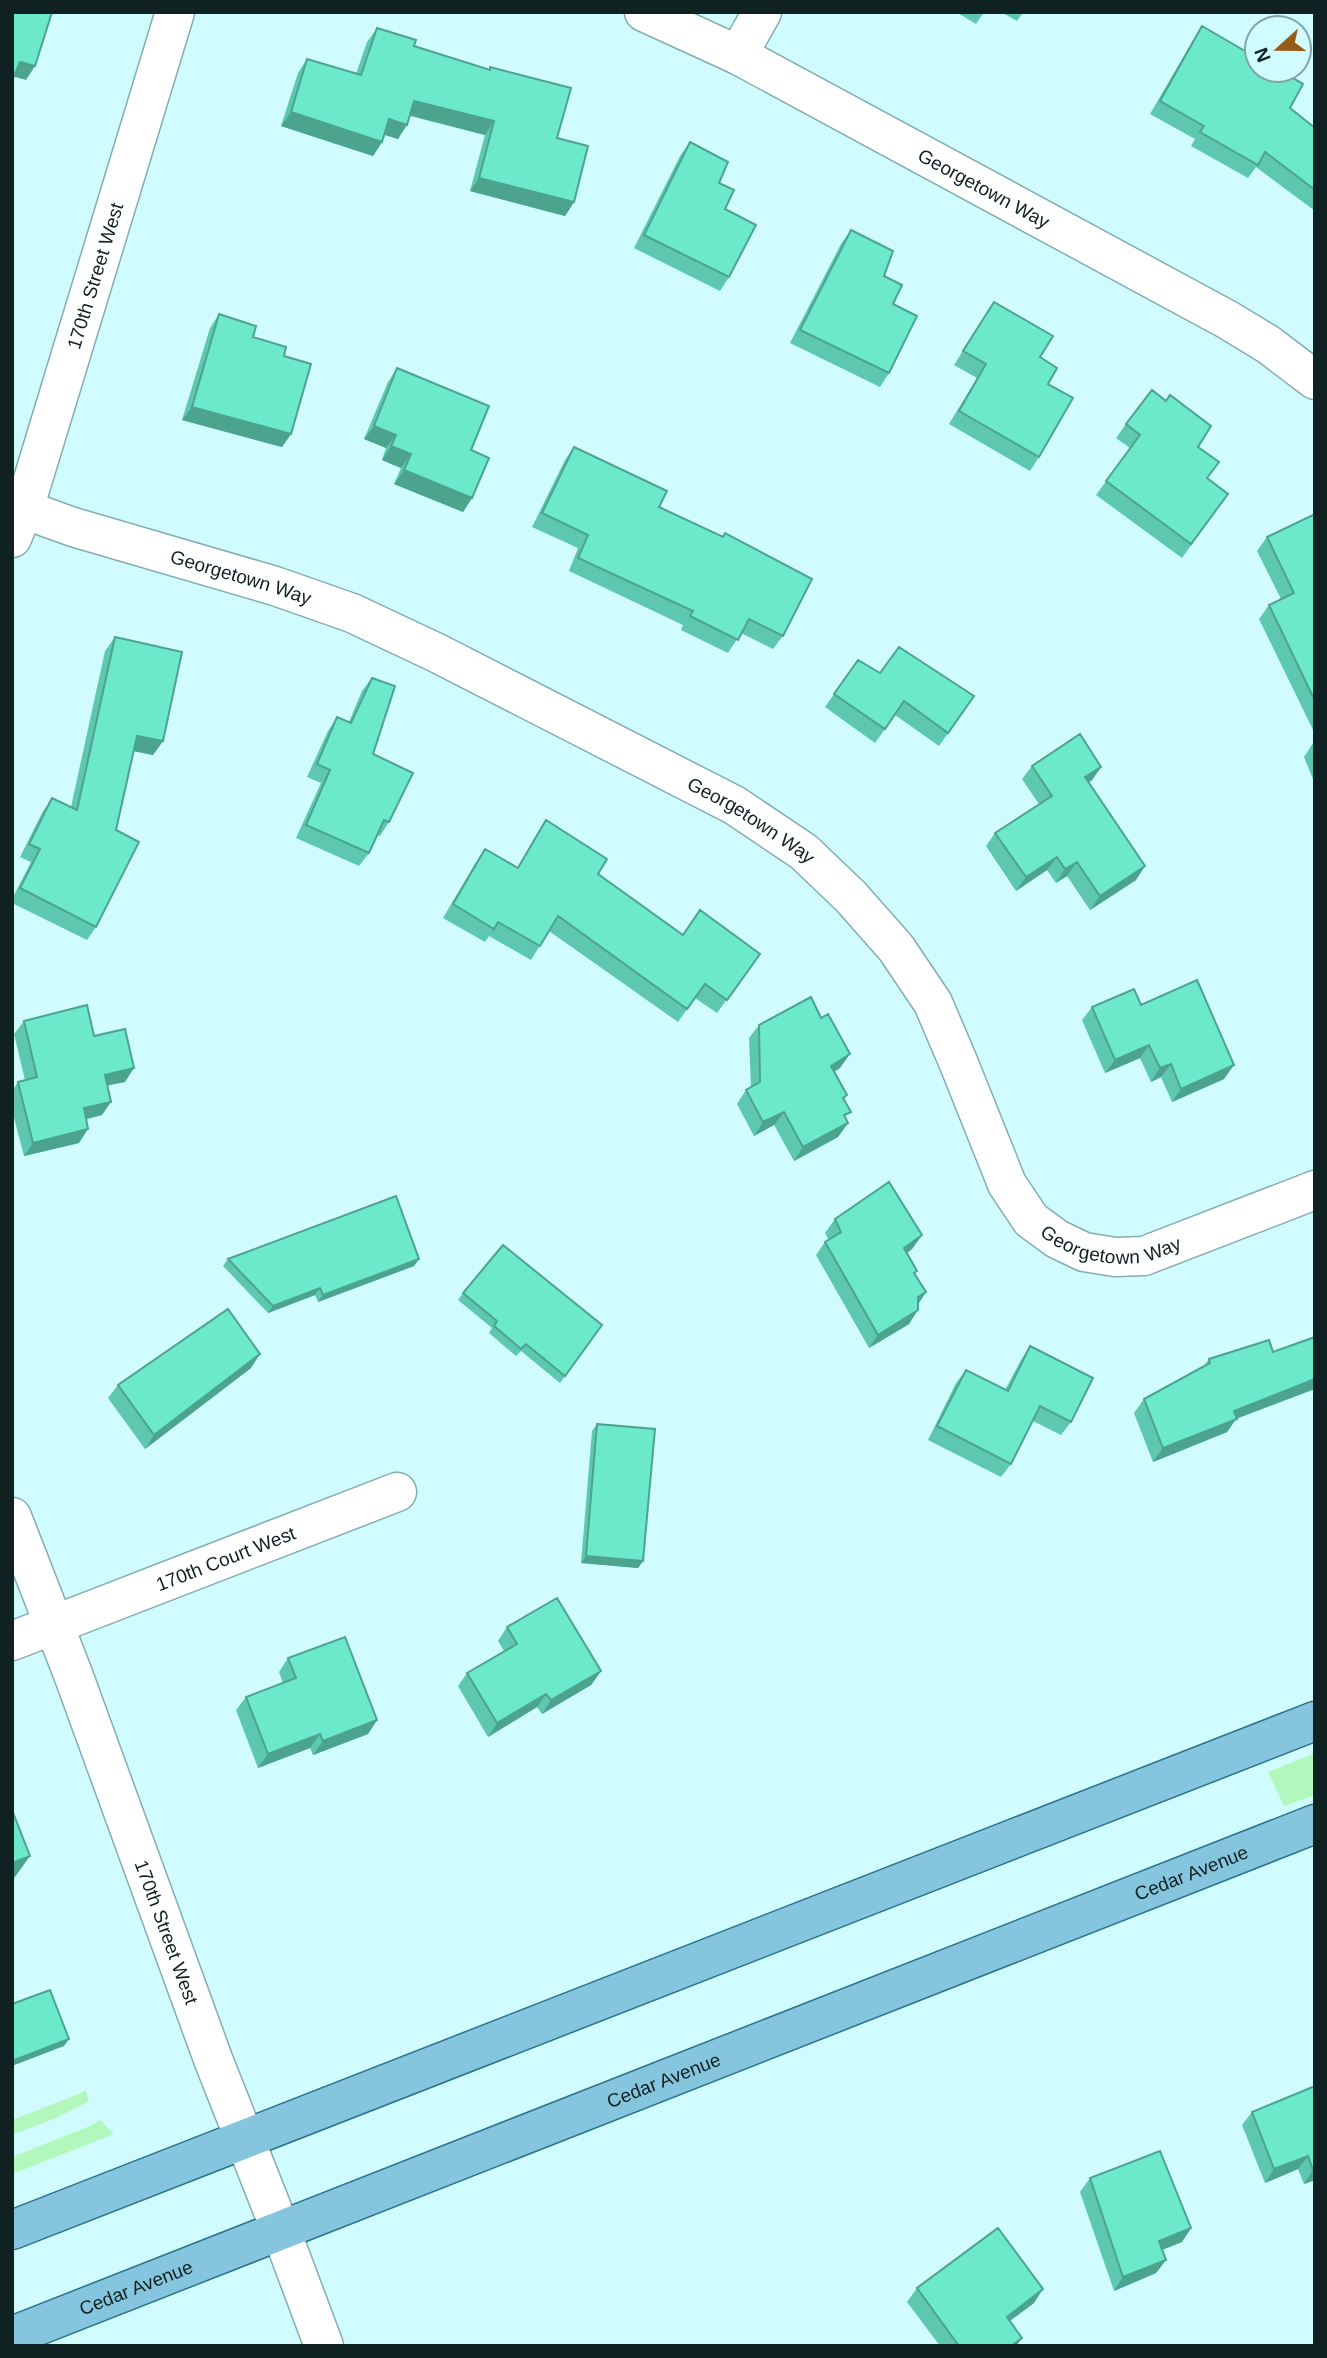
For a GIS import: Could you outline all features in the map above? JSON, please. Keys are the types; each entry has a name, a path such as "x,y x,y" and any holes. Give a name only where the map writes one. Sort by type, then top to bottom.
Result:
{"main road":[{"path":"12,2230 1315,1721"},
{"name":"Cedar Avenue","path":"12,2336 1315,1824"}],"street":[{"name":"170th Street West","path":"16,517 175,12"},
{"name":"Georgetown Way","path":"644,12 738,55 1228,320 1269,345 1315,380"},
{"path":"738,55 762,12"},
{"name":"Georgetown Way","path":"16,517 73,527 275,586 352,613 437,653 734,805 804,852 851,897 896,948 933,1003 1007,1184 1031,1220 1057,1239 1084,1252 1115,1257 1144,1256 1315,1190"},
{"name":"170th Court West","path":"12,1641 397,1492"},
{"name":"170th Street West","path":"12,1517 213,2059 324,2346"}],"green space":[{"path":"1315,1753 1315,1795 1284,1806 1268,1772"},
{"path":"86,2091 89,2101 58,2117 12,2135 12,2120"},
{"path":"100,2120 114,2134 12,2174 12,2157"}],"building":[{"path":"12,12 52,12 35,66 20,62 12,81"},
{"path":"1202,26 1243,50 1243,84 1303,84 1290,108 1315,128 1315,190 1265,152 1258,165 1200,132 1204,126 1160,101"},
{"path":"377,28 416,40 414,46 490,70 490,67 571,88 557,138 588,146 574,202 479,178 494,121 414,101 407,125 389,119 382,142 291,112 307,59 361,75"},
{"path":"690,142 728,162 719,183 734,190 725,209 756,225 729,277 644,235"},
{"path":"851,230 893,251 884,276 902,285 893,304 917,316 889,373 800,330"},
{"path":"994,302 1053,336 1040,357 1057,368 1048,384 1073,398 1039,457 959,411 986,364 963,351"},
{"path":"219,314 256,326 253,337 286,347 284,356 311,364 291,434 192,407"},
{"path":"397,368 489,406 471,450 489,458 472,498 404,470 411,454 391,446 396,435 374,426"},
{"path":"1152,390 1166,401 1170,395 1211,426 1198,447 1219,462 1207,478 1228,494 1191,544 1106,481 1140,435 1126,424"},
{"path":"574,447 667,491 659,507 723,537 725,533 812,579 783,636 749,619 738,640 690,616 693,611 578,558 588,535 542,513"},
{"path":"1315,514 1315,701 1269,605 1294,593 1267,537"},
{"path":"115,637 182,652 163,741 137,736 116,830 139,842 96,927 20,888 40,849 29,844 52,798 77,810"},
{"path":"899,647 974,696 948,733 904,701 885,729 834,694 858,660 880,673"},
{"path":"372,678 395,686 373,754 413,773 389,822 384,820 369,853 306,825 330,770 317,764 337,717 351,723"},
{"path":"1080,734 1101,767 1085,777 1145,866 1100,896 1077,862 1065,869 1057,857 1026,877 995,833 1052,796 1032,766"},
{"path":"546,820 607,859 598,874 683,935 700,910 760,954 727,1000 705,984 687,1009 558,916 540,946 498,922 494,929 453,904 485,849 518,868"},
{"path":"1197,980 1234,1065 1181,1089 1171,1064 1160,1068 1149,1045 1115,1060 1092,1007 1134,989 1141,1005"},
{"path":"811,997 821,1018 828,1014 850,1054 831,1066 847,1095 843,1098 851,1112 844,1115 848,1123 803,1147 784,1112 763,1122 746,1090 760,1082 759,1025"},
{"path":"87,1005 94,1036 125,1029 134,1068 105,1075 111,1102 84,1108 88,1129 33,1143 18,1082 37,1077 24,1021"},
{"path":"889,1182 922,1235 904,1248 917,1271 914,1273 926,1292 918,1297 918,1310 878,1335 825,1242 841,1232 835,1219"},
{"path":"396,1196 419,1259 323,1295 320,1288 273,1306 228,1259"},
{"path":"503,1245 602,1325 565,1376 526,1344 521,1349 494,1326 497,1321 463,1293"},
{"path":"228,1309 260,1354 154,1435 118,1385"},
{"path":"1315,1337 1315,1379 1234,1411 1237,1419 1163,1448 1144,1399 1210,1363 1209,1359 1269,1340 1273,1352"},
{"path":"1030,1346 1093,1378 1071,1422 1040,1406 1011,1464 937,1426 966,1370 1008,1391"},
{"path":"597,1424 655,1429 643,1561 586,1556"},
{"path":"557,1598 601,1671 551,1700 546,1694 497,1723 467,1673 517,1644 507,1627"},
{"path":"345,1637 377,1720 323,1741 320,1734 268,1754 246,1697 296,1678 288,1658"},
{"path":"12,1810 30,1856 12,1863"},
{"path":"50,1990 69,2039 12,2061 12,2004"},
{"path":"1315,2086 1315,2170 1308,2156 1274,2169 1252,2112"},
{"path":"1160,2151 1191,2228 1159,2241 1166,2260 1123,2277 1090,2178"},
{"path":"998,2228 1043,2289 1007,2317 1022,2338 1011,2346 959,2346 917,2288"}]}
